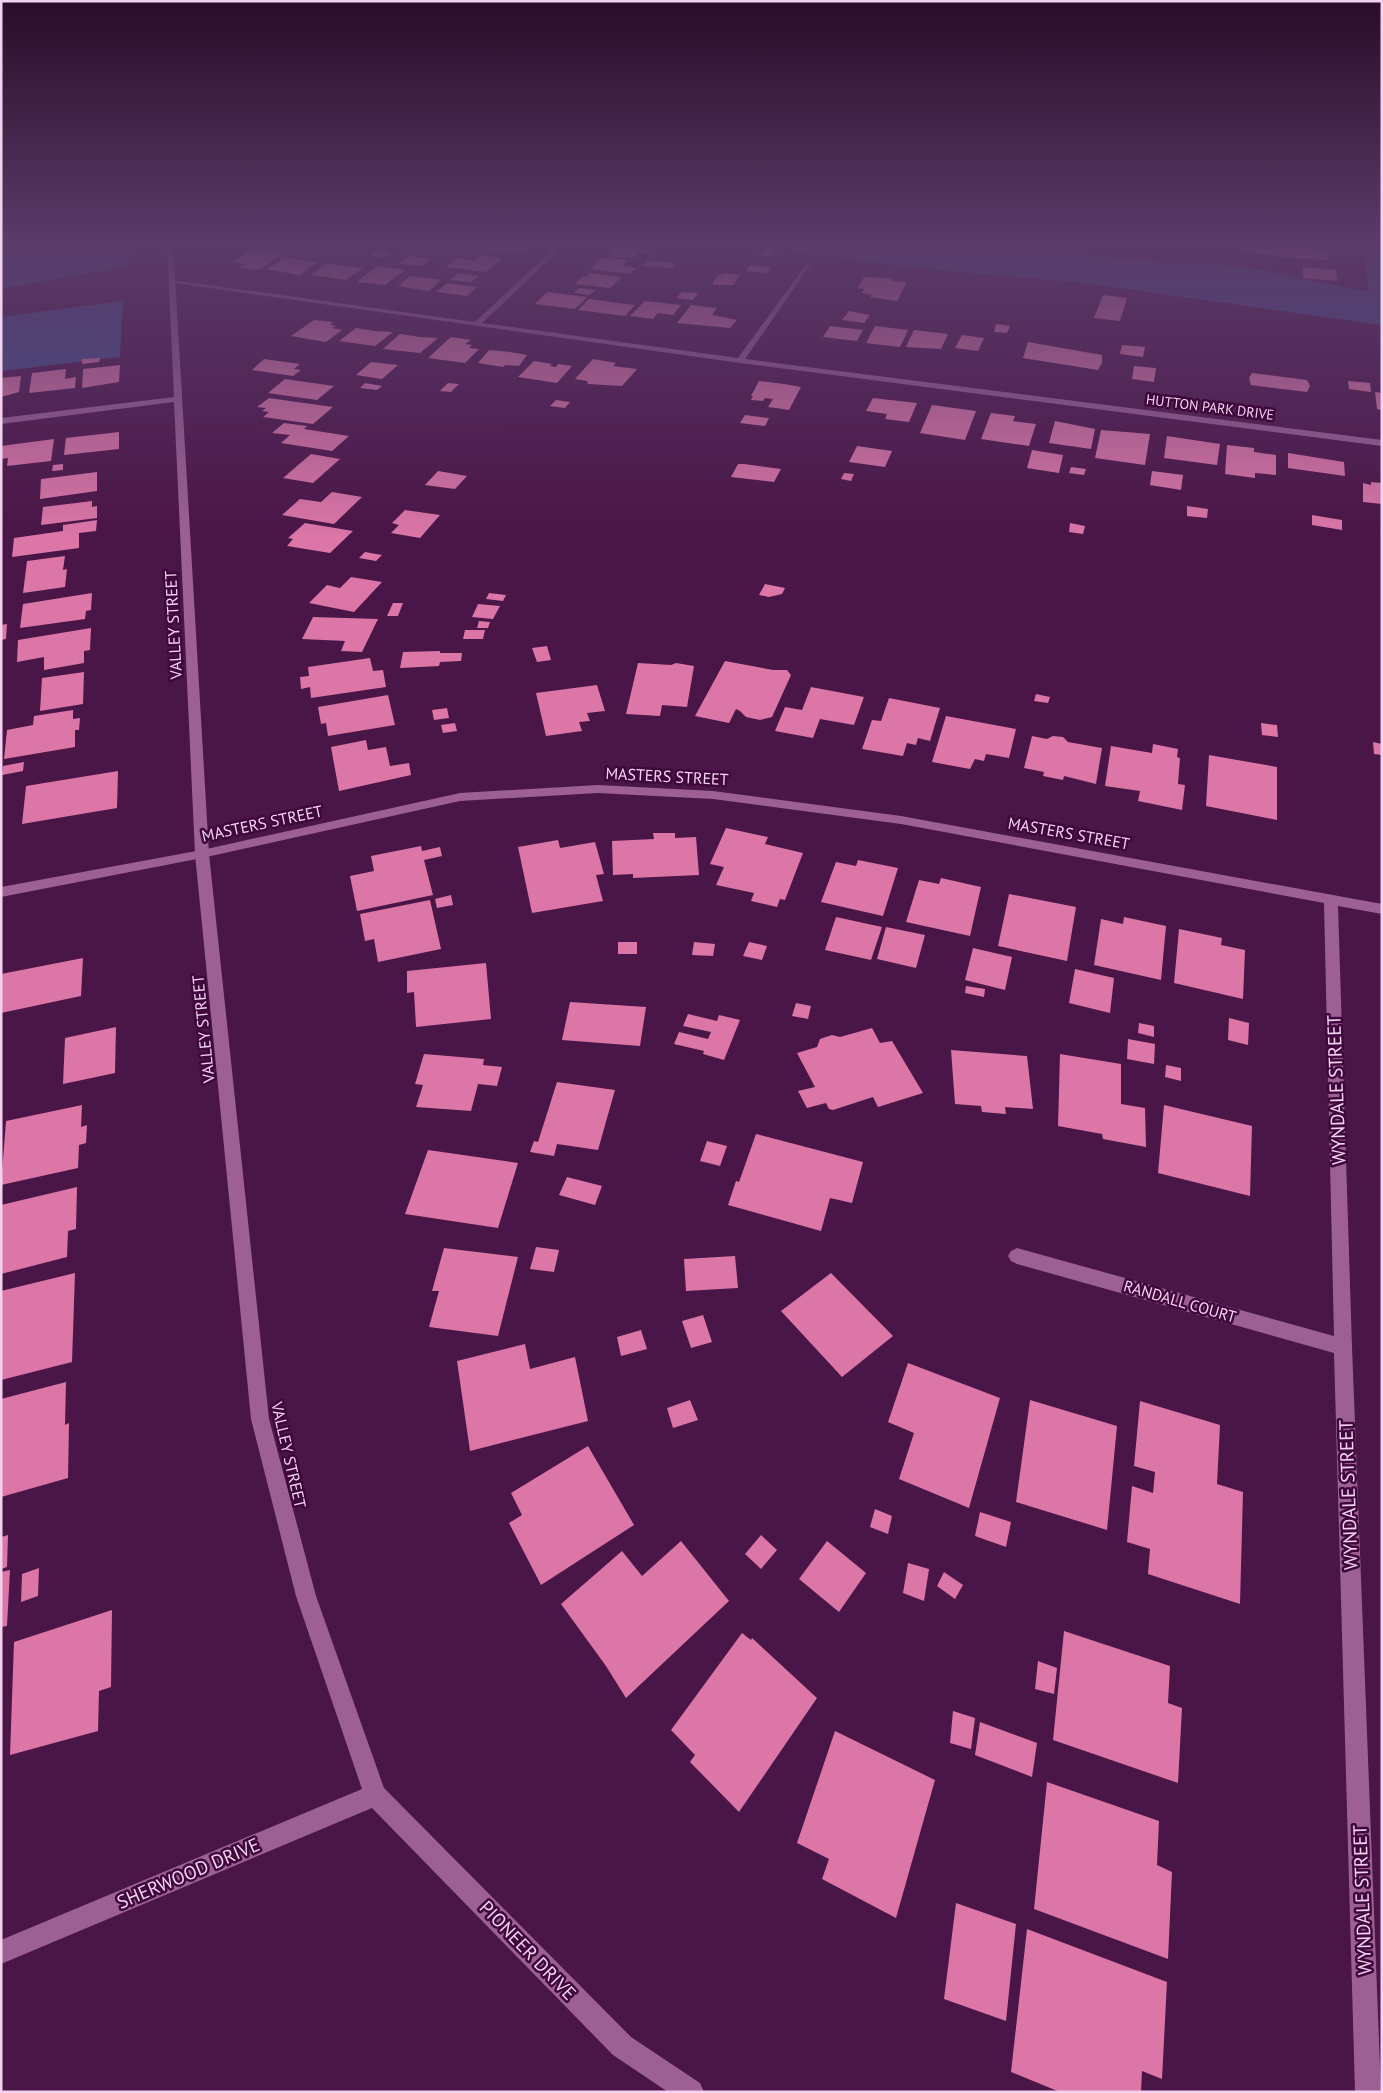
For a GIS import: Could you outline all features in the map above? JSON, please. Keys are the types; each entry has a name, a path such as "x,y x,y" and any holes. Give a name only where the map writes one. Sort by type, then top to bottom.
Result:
{"street":[{"name":"VALLEY STREET","path":"175,341 202,854 260,1419 306,1596 375,1795"},
{"name":"HUTTON PARK DRIVE","path":"599,341 1382,444"},
{"path":"740,360 754,341"},
{"path":"1,421 178,399"},
{"name":"MASTERS STREET","path":"1,892 202,854 460,797 598,789 713,794 901,820 1331,898 1382,909"},
{"name":"WYNDALE STREET","path":"1331,898 1343,1347 1368,2092"},
{"name":"RANDALL COURT","path":"1017,1256 1343,1347"},
{"name":"SHERWOOD DRIVE","path":"1,1952 375,1795"},
{"name":"PIONEER DRIVE","path":"375,1795 622,2046 691,2092"}],"shaded area":[{"path":"1,341 121,341 120,357 1,371"}],"building":[{"path":"339,341 382,341 375,346"},
{"path":"392,341 435,341 420,353 383,349"},
{"path":"447,341 470,341 465,344 472,345 469,348 479,349 465,363 428,358"},
{"path":"867,341 903,341 900,347 866,343"},
{"path":"909,341 945,341 941,349 906,347"},
{"path":"959,341 983,341 978,351 955,348"},
{"path":"1028,342 1102,355 1102,363 1098,370 1023,358"},
{"path":"1122,345 1145,347 1143,357 1120,354"},
{"path":"489,350 527,355 519,366 505,365 503,367 478,363"},
{"path":"100,358 99,362 82,364 82,359"},
{"path":"264,359 300,364 294,369 301,370 293,376 252,370"},
{"path":"593,359 616,363 613,366 637,369 622,386 588,384 587,381 575,379"},
{"path":"534,361 552,364 550,366 556,367 558,364 572,366 557,383 518,377"},
{"path":"371,362 398,365 382,379 356,375"},
{"path":"120,365 119,382 82,388 83,369"},
{"path":"1134,366 1156,368 1154,382 1132,379"},
{"path":"66,369 65,379 76,377 75,388 29,393 32,373"},
{"path":"1252,373 1307,380 1310,386 1307,392 1251,385 1249,378"},
{"path":"21,376 19,392 1,397 1,378"},
{"path":"285,379 334,386 317,400 268,393"},
{"path":"759,381 801,387 789,410 768,407 773,399 765,398 763,401 751,400 753,396 751,396"},
{"path":"1348,381 1370,383 1371,392 1349,389"},
{"path":"365,383 382,386 377,390 360,388"},
{"path":"448,383 459,384 451,392 440,391"},
{"path":"1375,392 1382,393 1382,410 1377,409"},
{"path":"269,398 333,407 313,424 263,417 269,412 262,411 266,408 257,407"},
{"path":"873,398 917,403 909,422 885,419 887,414 866,411"},
{"path":"556,400 570,402 565,408 550,406"},
{"path":"932,405 976,411 965,440 920,433"},
{"path":"991,413 1015,416 1013,421 1036,424 1029,446 981,439"},
{"path":"745,415 769,418 765,426 740,423"},
{"path":"1055,421 1095,429 1091,449 1049,443"},
{"path":"284,423 307,426 304,429 349,436 332,451 281,443 290,435 272,433"},
{"path":"1101,430 1150,434 1145,465 1095,458"},
{"path":"119,432 119,449 64,455 66,438"},
{"path":"1167,436 1220,444 1217,465 1164,458"},
{"path":"54,439 51,461 7,466 8,458 1,459 1,446"},
{"path":"1227,445 1254,448 1254,452 1276,455 1276,475 1255,473 1255,478 1225,474"},
{"path":"857,446 892,451 885,467 849,462"},
{"path":"1032,450 1063,455 1059,473 1027,468"},
{"path":"1288,453 1344,462 1345,476 1288,468"},
{"path":"311,454 340,459 313,483 283,478"},
{"path":"63,464 63,470 52,471 53,465"},
{"path":"738,464 781,469 774,482 731,477"},
{"path":"1071,467 1086,469 1084,475 1069,473"},
{"path":"438,471 467,476 455,489 425,485"},
{"path":"1152,471 1183,475 1181,490 1150,485"},
{"path":"97,472 97,491 40,499 41,479"},
{"path":"844,473 854,474 851,481 841,479"},
{"path":"1371,482 1382,483 1382,504 1363,502 1363,483 1371,485"},
{"path":"332,492 362,497 334,524 282,515 300,499 321,502"},
{"path":"92,501 92,507 97,506 97,518 41,525 43,507"},
{"path":"1187,506 1208,509 1207,518 1187,516"},
{"path":"405,510 440,515 420,538 391,533 399,525 392,523"},
{"path":"1312,515 1342,520 1342,530 1312,525"},
{"path":"97,520 96,531 79,533 79,548 12,557 14,538 63,531 63,525"},
{"path":"305,523 353,531 330,553 287,546 293,539 288,538"},
{"path":"1070,523 1085,526 1083,534 1069,532"},
{"path":"365,552 382,555 376,561 359,558"},
{"path":"65,556 63,570 67,569 65,587 23,593 27,561"},
{"path":"351,577 382,582 354,612 309,603 327,585 340,588"},
{"path":"765,584 785,588 782,594 769,597 759,595"},
{"path":"92,593 91,610 86,611 85,619 20,628 23,604"},
{"path":"489,593 506,595 503,601 486,599"},
{"path":"393,603 403,603 398,616 387,616"},
{"path":"478,604 500,606 493,619 472,617"},
{"path":"313,617 378,619 362,652 341,651 345,641 302,639"},
{"path":"479,621 490,622 488,628 477,628"},
{"path":"7,624 6,639 1,640 1,625"},
{"path":"91,628 90,650 84,651 84,663 44,670 44,657 17,662 18,640"},
{"path":"465,630 485,630 483,639 463,639"},
{"path":"547,646 551,660 537,662 532,648"},
{"path":"440,651 440,653 462,653 461,661 440,662 439,666 400,668 403,652"},
{"path":"370,658 373,671 383,670 386,687 311,698 310,687 301,689 300,677 309,676 308,667"},
{"path":"725,661 773,670 787,670 791,675 772,717 760,720 746,717 736,709 729,723 695,716"},
{"path":"638,663 671,665 676,663 694,666 687,707 662,705 660,716 626,714"},
{"path":"84,672 83,704 40,711 42,678"},
{"path":"597,685 605,711 587,713 590,721 579,722 582,731 546,736 536,693"},
{"path":"811,687 864,697 854,725 820,719 813,738 775,731 785,707 802,710"},
{"path":"1036,694 1050,697 1048,703 1034,701"},
{"path":"388,695 395,725 328,736 326,723 321,724 318,707"},
{"path":"889,698 940,708 930,741 918,738 916,745 907,743 903,756 862,749 872,720 881,721"},
{"path":"447,708 449,718 434,720 432,710"},
{"path":"73,710 73,719 80,718 79,730 75,730 75,747 4,759 7,730 33,725 34,716"},
{"path":"946,716 1016,729 1009,758 986,754 984,761 975,759 970,769 932,762"},
{"path":"455,723 457,731 443,733 441,725"},
{"path":"1261,723 1277,725 1278,737 1262,735"},
{"path":"1032,736 1047,739 1053,736 1063,737 1068,742 1102,748 1096,784 1064,776 1063,780 1043,776 1044,772 1024,768"},
{"path":"366,740 368,750 386,747 390,766 409,763 411,775 339,791 331,747"},
{"path":"1373,742 1382,744 1382,755 1374,754"},
{"path":"1153,744 1178,749 1177,757 1180,758 1178,784 1185,785 1182,810 1138,801 1140,791 1105,786 1111,746 1152,753"},
{"path":"1209,755 1277,767 1277,820 1206,806"},
{"path":"24,762 23,771 2,775 3,766"},
{"path":"118,771 117,808 22,824 26,786"},
{"path":"726,828 768,837 765,844 803,853 785,900 780,899 777,907 751,901 754,893 716,885 724,867 710,864"},
{"path":"653,833 675,833 675,838 696,837 699,875 633,878 633,874 613,875 612,841 654,839"},
{"path":"558,840 560,848 595,842 604,874 596,875 603,901 532,913 518,847"},
{"path":"421,846 422,851 440,847 442,856 424,860 433,895 357,911 350,876 374,871 371,856"},
{"path":"858,860 898,868 883,916 821,902 836,862 856,866"},
{"path":"941,878 981,887 970,936 906,922 919,880 939,884"},
{"path":"1009,894 1076,907 1067,961 998,946"},
{"path":"451,895 453,905 437,908 435,899"},
{"path":"430,900 441,949 378,962 374,939 365,941 360,914"},
{"path":"836,917 882,927 871,960 825,950"},
{"path":"1124,917 1166,926 1161,980 1094,965 1101,919 1123,924"},
{"path":"886,927 925,935 916,968 877,959"},
{"path":"1179,929 1222,938 1221,945 1245,950 1243,999 1174,983"},
{"path":"618,942 637,942 637,954 618,954"},
{"path":"694,942 715,944 713,956 692,955"},
{"path":"749,942 767,946 762,960 743,956"},
{"path":"973,948 1012,957 1005,990 965,980"},
{"path":"83,958 81,996 1,1013 1,974"},
{"path":"486,963 491,1019 416,1027 414,992 407,993 407,971"},
{"path":"1075,969 1114,978 1110,1013 1069,1003"},
{"path":"966,986 985,989 984,997 965,993"},
{"path":"570,1002 646,1007 640,1046 562,1040"},
{"path":"796,1003 811,1006 808,1019 792,1016"},
{"path":"688,1014 717,1021 719,1015 740,1020 724,1060 703,1054 704,1051 674,1044 679,1032 708,1039 711,1032 683,1026"},
{"path":"1229,1018 1249,1023 1248,1045 1228,1040"},
{"path":"1139,1023 1154,1026 1154,1037 1138,1033"},
{"path":"116,1027 115,1073 63,1084 65,1038"},
{"path":"872,1028 880,1043 892,1041 923,1093 878,1107 873,1097 833,1110 829,1109 826,1103 807,1108 798,1091 815,1087 797,1053 817,1047 820,1039 832,1035 840,1037"},
{"path":"1128,1039 1155,1044 1154,1064 1127,1059"},
{"path":"951,1050 1027,1056 1033,1109 1005,1107 1006,1114 982,1112 981,1106 955,1104"},
{"path":"424,1054 484,1059 483,1065 502,1067 497,1086 478,1084 471,1111 416,1107 423,1085 415,1084"},
{"path":"1060,1054 1121,1064 1121,1104 1145,1108 1146,1147 1103,1139 1102,1134 1058,1126"},
{"path":"1166,1065 1181,1068 1181,1081 1165,1077"},
{"path":"557,1082 615,1090 598,1150 557,1144 554,1156 530,1152 534,1141 538,1142"},
{"path":"82,1105 81,1127 87,1125 86,1143 79,1145 78,1168 1,1185 6,1121"},
{"path":"1164,1105 1252,1126 1250,1196 1158,1173"},
{"path":"756,1134 863,1162 852,1203 830,1198 821,1231 728,1205 736,1181 739,1182"},
{"path":"707,1141 727,1146 720,1166 700,1161"},
{"path":"428,1150 518,1163 498,1228 405,1214"},
{"path":"567,1177 602,1186 595,1205 559,1195"},
{"path":"77,1187 76,1229 68,1231 67,1257 1,1274 1,1205"},
{"path":"536,1247 559,1250 554,1272 530,1269"},
{"path":"444,1248 518,1257 498,1336 429,1327 439,1291 432,1291"},
{"path":"735,1256 738,1288 686,1291 684,1259"},
{"path":"75,1273 72,1362 1,1380 1,1291"},
{"path":"831,1273 893,1336 842,1377 781,1311"},
{"path":"703,1315 712,1342 691,1348 682,1321"},
{"path":"641,1330 647,1349 621,1356 617,1337"},
{"path":"525,1344 530,1369 575,1357 588,1421 470,1451 457,1361"},
{"path":"908,1363 1000,1398 969,1508 899,1479 914,1433 888,1422"},
{"path":"66,1382 65,1425 69,1423 68,1478 1,1497 1,1399"},
{"path":"690,1400 698,1420 673,1428 667,1408"},
{"path":"1030,1400 1117,1426 1107,1530 1016,1502"},
{"path":"1140,1401 1220,1425 1217,1484 1243,1492 1240,1604 1148,1574 1150,1549 1127,1542 1132,1486 1153,1493 1155,1472 1134,1466"},
{"path":"588,1446 634,1525 541,1585 509,1523 522,1515 511,1493"},
{"path":"875,1509 892,1516 888,1534 870,1527"},
{"path":"980,1512 1011,1522 1006,1547 975,1536"},
{"path":"8,1535 7,1567 1,1569 1,1537"},
{"path":"761,1535 777,1550 761,1569 745,1554"},
{"path":"681,1541 729,1601 626,1698 606,1666 561,1604 622,1551 642,1576"},
{"path":"827,1541 866,1573 839,1612 799,1579"},
{"path":"908,1563 929,1569 924,1601 903,1593"},
{"path":"39,1568 38,1596 21,1602 22,1574"},
{"path":"10,1570 7,1626 1,1627 1,1572"},
{"path":"944,1572 963,1585 955,1599 937,1586"},
{"path":"112,1610 111,1687 99,1691 98,1731 10,1755 14,1642"},
{"path":"1064,1631 1170,1666 1168,1703 1182,1708 1178,1783 1053,1740"},
{"path":"742,1633 751,1640 752,1638 817,1698 739,1812 690,1762 695,1755 671,1730"},
{"path":"1038,1661 1057,1668 1054,1694 1035,1689"},
{"path":"953,1711 975,1718 971,1749 950,1743"},
{"path":"980,1722 1037,1743 1032,1777 975,1755"},
{"path":"835,1731 935,1780 896,1918 822,1879 829,1859 797,1843"},
{"path":"1047,1782 1159,1821 1157,1865 1172,1872 1168,1959 1034,1909"},
{"path":"956,1903 1016,1924 1006,2021 944,1999"},
{"path":"1027,1929 1167,1982 1162,2079 1142,2071 1141,2092 1060,2092 1011,2072"}]}
